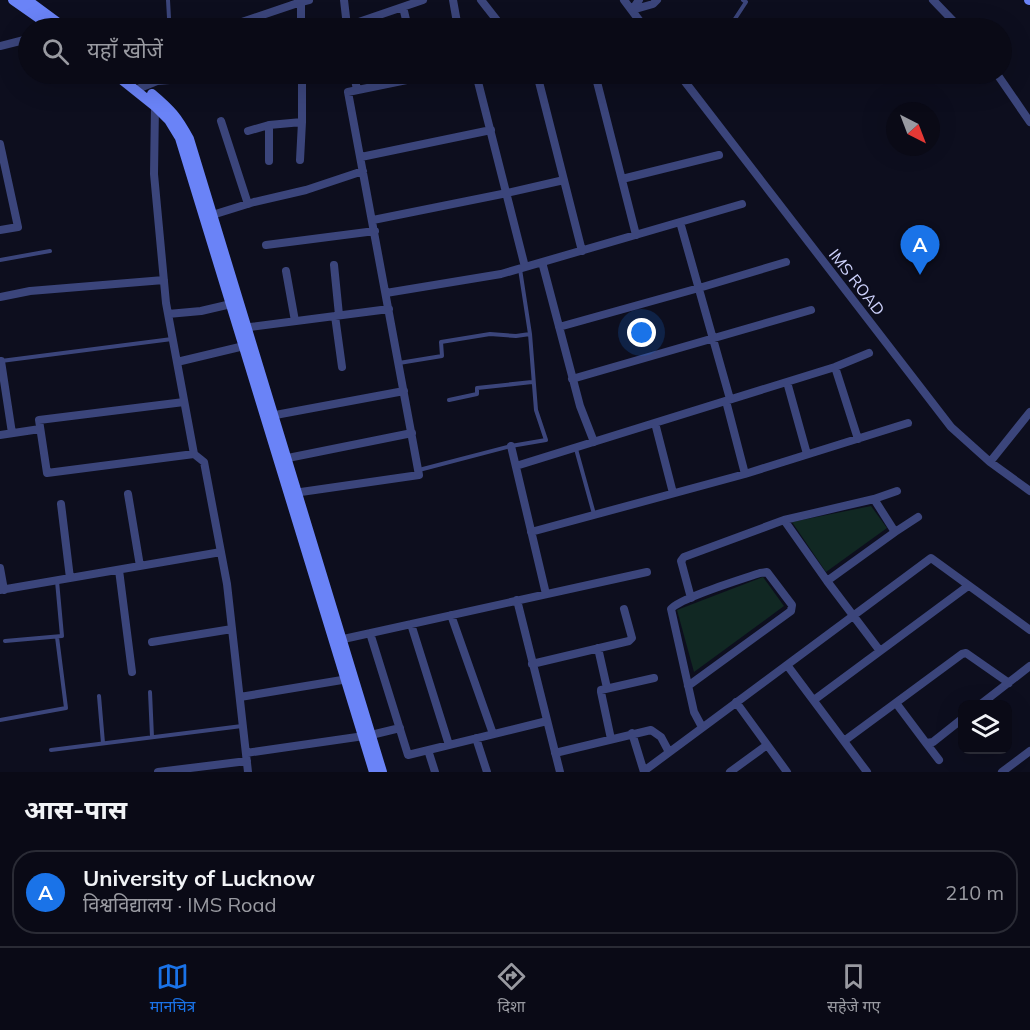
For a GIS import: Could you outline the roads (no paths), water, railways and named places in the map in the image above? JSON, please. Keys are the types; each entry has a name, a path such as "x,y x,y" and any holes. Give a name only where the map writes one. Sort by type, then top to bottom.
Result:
{"street":[{"path":"13,0 39,18"},
{"path":"27,0 51,18"},
{"path":"253,18 309,0"},
{"path":"344,0 346,18"},
{"path":"372,18 423,0"},
{"path":"453,0 456,18"},
{"path":"481,0 495,18"},
{"path":"624,0 638,18"},
{"path":"632,10 639,0"},
{"path":"632,10 653,4 657,0"},
{"path":"933,0 950,18"},
{"path":"300,2 301,18"},
{"path":"403,7 406,18"},
{"path":"0,46 18,42"},
{"path":"132,84 171,110 189,139 231,304 242,327 244,346 269,416"},
{"path":"135,84 169,120 180,138 208,216 367,735 382,772"},
{"path":"139,88 146,84"},
{"path":"300,160 302,84"},
{"path":"356,84 357,90"},
{"path":"293,493 419,475 348,92 381,84"},
{"path":"478,84 507,193 523,268"},
{"path":"540,84 582,251"},
{"path":"598,84 636,235"},
{"name":"IMS ROAD","path":"687,84 951,427 990,462 1030,491"},
{"path":"1004,84 1030,122"},
{"path":"155,106 154,174 168,314 194,454 204,462 227,584 249,772"},
{"path":"221,122 248,204"},
{"path":"248,131 269,125 302,122"},
{"path":"269,125 269,161"},
{"path":"361,157 490,130"},
{"path":"0,144 18,226 0,230"},
{"path":"622,179 719,155"},
{"path":"208,216 306,190 363,171"},
{"path":"373,220 564,180"},
{"path":"386,293 501,274 742,204"},
{"path":"680,222 713,338 745,474"},
{"path":"266,245 375,231"},
{"path":"542,262 572,379 594,442"},
{"path":"559,327 786,262"},
{"path":"334,265 342,367"},
{"path":"286,271 295,321"},
{"path":"0,297 30,291 164,280"},
{"path":"168,314 231,304"},
{"path":"242,327 389,309"},
{"path":"572,379 811,310"},
{"path":"177,362 244,346"},
{"path":"516,466 835,367 869,353"},
{"path":"1,361 12,433"},
{"path":"835,367 858,439"},
{"path":"787,382 807,454"},
{"path":"269,416 404,391"},
{"path":"184,402 39,420 47,473 194,454"},
{"path":"990,462 1030,412"},
{"path":"655,423 673,493"},
{"path":"531,532 745,474 908,423"},
{"path":"0,435 40,429"},
{"path":"283,459 412,433"},
{"path":"511,446 546,594"},
{"path":"691,598 681,561 684,557 784,520 874,499 897,490"},
{"path":"128,494 140,566"},
{"path":"874,499 895,532"},
{"path":"61,504 70,578"},
{"path":"827,580 918,517"},
{"path":"784,520 880,651"},
{"path":"0,568 2,590 221,552"},
{"path":"632,733 644,771 931,558 1030,630"},
{"path":"119,570 132,672"},
{"path":"338,640 647,572"},
{"path":"688,686 790,611 792,605 766,573 760,573 691,598 674,605 671,609 688,686 694,712 702,727"},
{"path":"813,700 968,586"},
{"path":"517,600 560,772"},
{"path":"532,664 629,641 632,638 624,609"},
{"path":"451,615 493,734"},
{"path":"411,624 449,745"},
{"path":"152,642 232,629"},
{"path":"370,633 408,755 547,721"},
{"path":"598,648 607,688"},
{"path":"844,741 962,654 966,653 1009,683"},
{"path":"787,665 867,772"},
{"path":"987,700 1030,666"},
{"path":"610,739 602,690 654,678"},
{"path":"240,696 350,679"},
{"path":"736,702 787,772"},
{"path":"896,703 939,760"},
{"path":"926,743 933,742 958,723"},
{"path":"158,772 178,771 400,728"},
{"path":"555,753 651,730 661,737 669,752"},
{"path":"367,735 374,772"},
{"path":"476,738 487,772"},
{"path":"730,772 767,745"},
{"path":"428,750 435,772"},
{"path":"1002,772 1030,751"}],"lane":[{"path":"168,0 169,18"},
{"path":"736,18 746,2 743,0"},
{"path":"0,260 50,251"},
{"path":"418,470 511,446 546,440 536,410 532,382 523,268"},
{"path":"399,363 442,356 441,342 490,334 516,336 530,334"},
{"path":"1,361 173,339"},
{"path":"449,400 477,394 477,388 532,382"},
{"path":"576,448 594,515"},
{"path":"5,641 62,636 57,580"},
{"path":"0,720 66,708 57,637"},
{"path":"150,692 152,737"},
{"path":"99,696 103,743"},
{"path":"51,750 243,726"}],"place":[{"name":"University of Lucknow","path":"920,275"}]}
